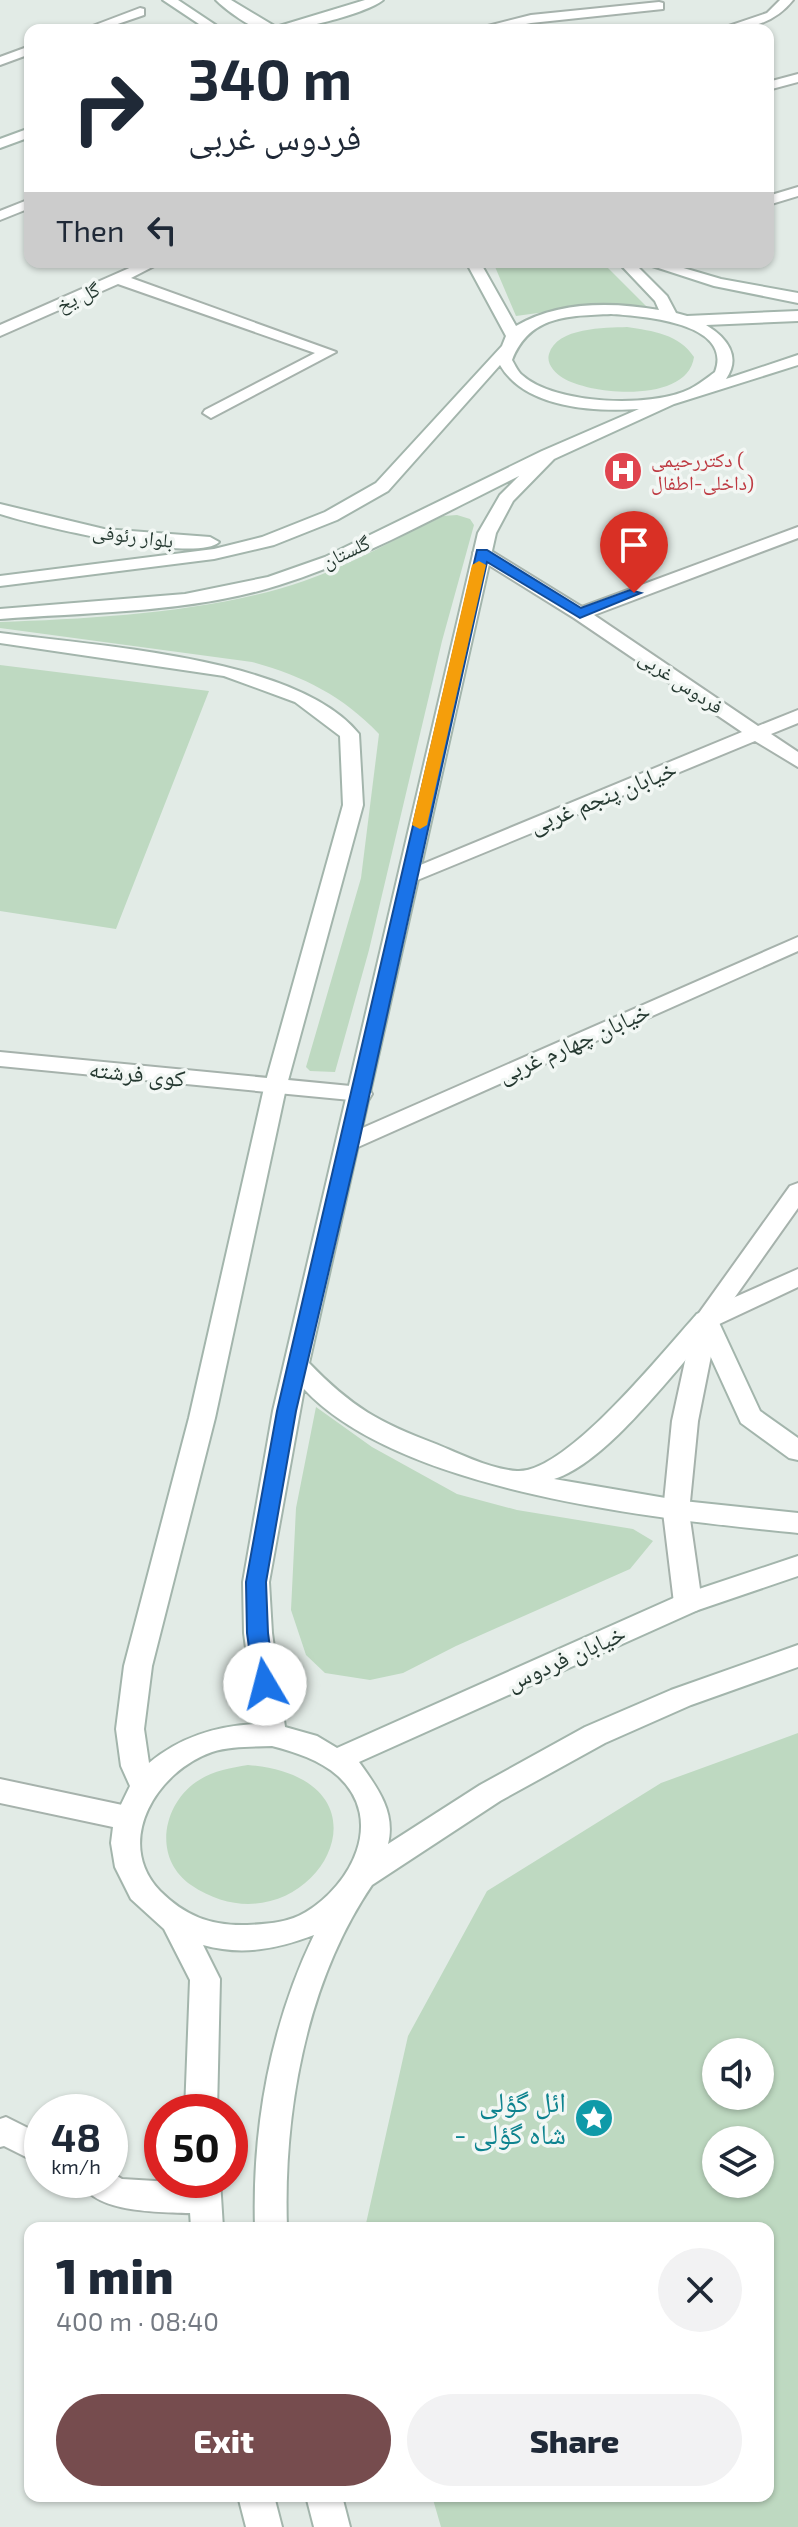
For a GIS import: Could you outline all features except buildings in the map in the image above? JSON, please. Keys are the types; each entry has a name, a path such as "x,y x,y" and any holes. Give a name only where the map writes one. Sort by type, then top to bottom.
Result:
{"main road":[{"path":"169,0 207,24"},
{"path":"222,0 261,24"},
{"path":"309,18 320,6 336,0"},
{"path":"294,24 309,18 342,14 377,0"},
{"path":"744,24 771,16 787,0"},
{"path":"498,24 530,14 659,6"},
{"path":"105,24 140,12"},
{"path":"0,61 24,52"},
{"path":"774,84 798,78"},
{"path":"0,144 24,134"},
{"path":"774,199 798,191"},
{"path":"0,216 24,206"},
{"name":"گل یخ","path":"3,328 142,268"},
{"path":"476,268 509,343 506,365 518,380 538,392 567,401 600,406 667,403 798,360"},
{"path":"631,268 662,299 676,319 704,331 719,343 727,357 724,371 713,384 693,395"},
{"path":"668,268 719,283 798,298"},
{"path":"118,279 328,352 211,413"},
{"path":"509,343 530,325 580,311 611,309 676,319 798,316"},
{"name":"گلستان","path":"0,581 199,556 268,541 331,516 382,487 509,343"},
{"name":"گلستان","path":"0,614 185,599 272,582 331,561 548,455 667,403"},
{"path":"272,1735 258,1633 256,1582 297,1366 487,533 506,499 548,455"},
{"name":"بلوار رئوفی","path":"0,509 70,528 126,538 183,542 268,541"},
{"path":"580,614 798,532"},
{"name":"فردوس غربی","path":"482,553 580,614 798,761"},
{"path":"0,638 228,671 302,698 349,734 353,805 275,1088 202,1418 138,1666 130,1729 135,1766 144,1786"},
{"name":"خیابان پنجم غربی","path":"408,877 798,716"},
{"name":"خیابان چهارم غربی","path":"350,1142 798,943"},
{"name":"کوی فرشته","path":"0,1059 361,1094"},
{"path":"522,1480 557,1469 609,1428 706,1320 798,1191"},
{"path":"706,1320 798,1277"},
{"path":"706,1320 750,1417 798,1451"},
{"path":"688,1603 676,1512 685,1421 706,1320"},
{"path":"297,1366 348,1415 440,1456 567,1494 676,1512 798,1523"},
{"name":"خیابان فردوس","path":"337,1760 688,1603 798,1566"},
{"path":"366,1875 463,1808 569,1747 695,1691 798,1656"},
{"path":"271,2222 268,2180 280,2089 310,1981 346,1902 366,1875 376,1844 374,1813 361,1784 337,1760 307,1744 272,1735 235,1736 200,1745 169,1762 144,1786 127,1818 124,1848 132,1876 149,1902 175,1922 208,1936 245,1940 270,1937 317,1922 346,1902"},
{"path":"0,1791 127,1818"},
{"path":"175,1922 205,1979 202,2094"},
{"path":"0,2133 6,2131 24,2141"},
{"path":"128,2194 205,2202"},
{"path":"258,2502 264,2527"},
{"path":"326,2502 332,2527"}],"green space":[{"path":"496,268 608,268 646,306 604,304 516,316"},
{"path":"627,327 656,332 681,343 694,357 688,372 658,389 616,391 577,384 560,376 550,365 548,358 554,345 571,334"},
{"path":"457,515 470,519 474,525 442,641 369,950 335,1072 310,1071 306,1067 361,878 379,734 351,709 321,689 252,662 0,628 0,622 154,612 269,592 340,567 443,516"},
{"path":"0,665 209,691 116,929 0,911"},
{"path":"316,1407 372,1447 457,1494 517,1510 633,1529 653,1541 630,1569 456,1646 403,1673 370,1680 325,1673 306,1655 291,1610 296,1508"},
{"name":"ائل گؤلی - شاه گؤلی","path":"798,1733 798,2527 441,2527 434,2502 774,2502 774,2222 366,2222 408,2036 487,1891 661,1783"},
{"path":"248,1765 298,1778 326,1801 334,1830 325,1860 303,1885 271,1901 233,1903 191,1885 179,1874 171,1861 166,1833 176,1805 184,1792 196,1782 215,1773"}],"slow traffic":[{"path":"420,825 479,565"}],"place":[{"name":"دکتررحیمی ( داخلی-اطفال)","path":"623,471"},
{"name":"ائل گؤلی - شاه گؤلی","path":"594,2118"}],"route":[{"path":"265,1684 258,1633 256,1582 286,1411 350,1142 482,553 580,614 634,593"}]}
